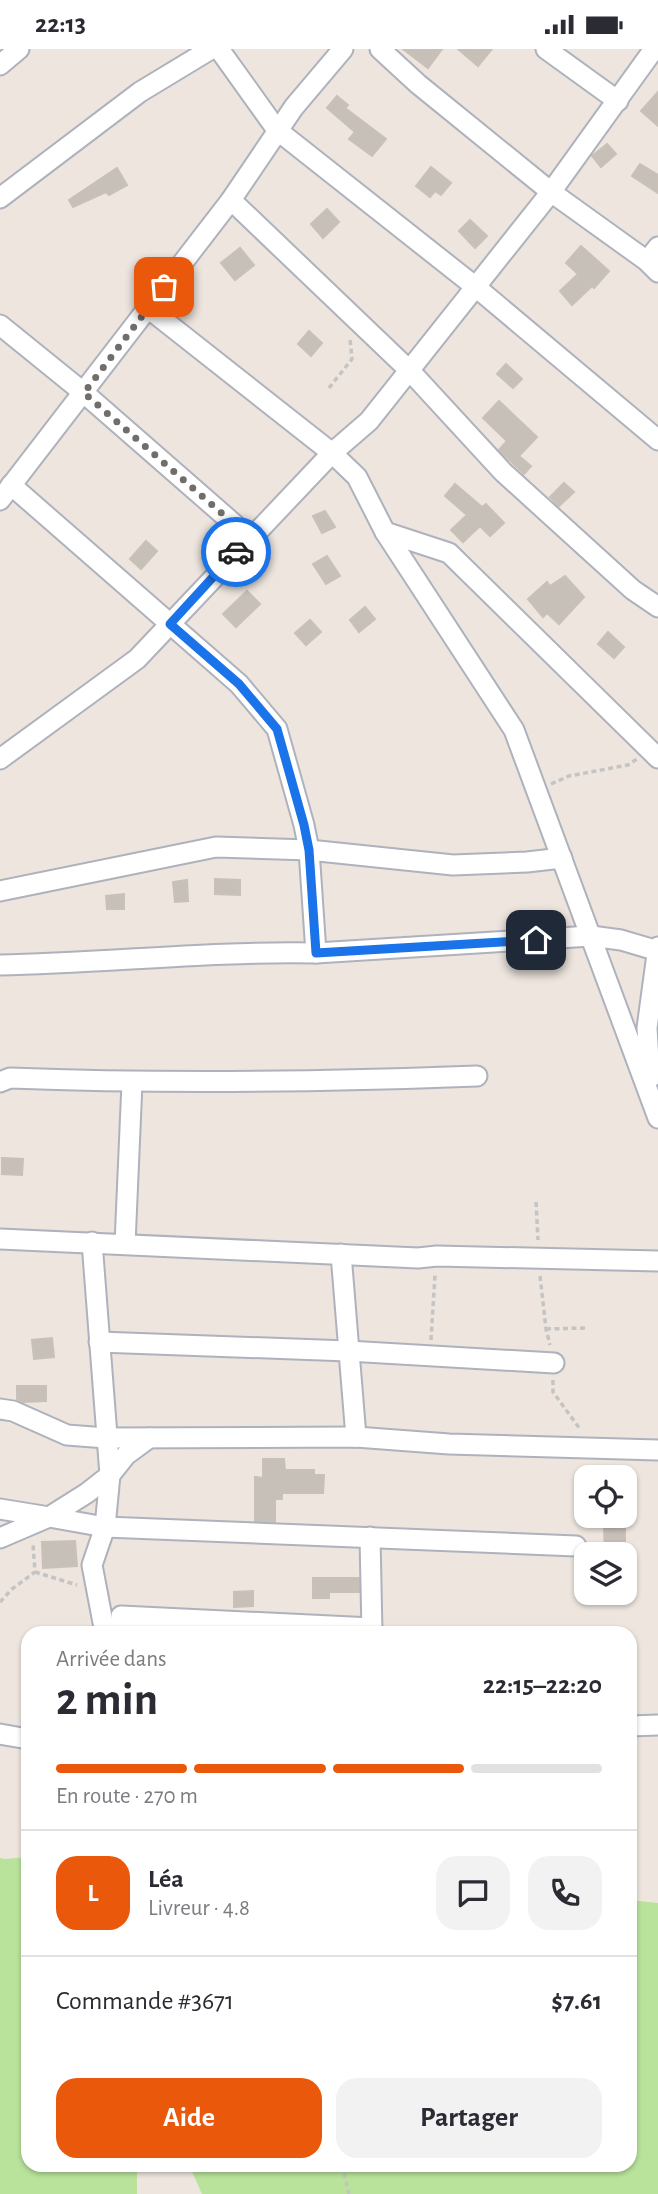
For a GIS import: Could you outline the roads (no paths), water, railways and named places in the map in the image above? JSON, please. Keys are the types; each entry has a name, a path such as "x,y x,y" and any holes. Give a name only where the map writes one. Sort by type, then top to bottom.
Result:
{"street":[{"path":"0,65 19,49"},
{"path":"0,198 140,92 211,49"},
{"path":"219,49 277,130 477,288 658,440"},
{"path":"316,953 309,850 277,729 239,684 170,624 6,492 231,200 294,107 343,49"},
{"path":"380,49 418,84 551,193 654,260"},
{"path":"546,49 618,101"},
{"path":"0,759 137,659 332,453 369,421 551,193 654,55"},
{"path":"231,200 410,371 503,472 633,590 658,607"},
{"path":"148,308 332,453 357,477 385,532 514,730 655,1109"},
{"path":"0,325 84,393 250,538"},
{"path":"385,532 449,553 653,754"},
{"path":"0,891 216,847 309,850 453,865 562,858"},
{"path":"0,965 316,953 591,936 621,940 658,949 647,1028 655,1109"},
{"path":"0,1082 10,1079 132,1083 320,1082 477,1076"},
{"path":"125,1244 132,1083"},
{"path":"0,1240 418,1258 436,1256 658,1261"},
{"path":"92,1242 110,1475 106,1527 92,1565 103,1626"},
{"path":"341,1254 356,1437"},
{"path":"99,1342 348,1351 554,1363"},
{"path":"0,1409 13,1411 66,1435 106,1439 356,1437 449,1444 658,1450"},
{"path":"0,1538 40,1520 87,1493 110,1475 126,1455 149,1439"},
{"path":"0,1509 40,1520 106,1527 574,1546"},
{"path":"370,1537 372,1626"},
{"path":"122,1626 121,1616 300,1626"},
{"path":"637,1726 658,1725"},
{"path":"0,1734 21,1738"}]}
